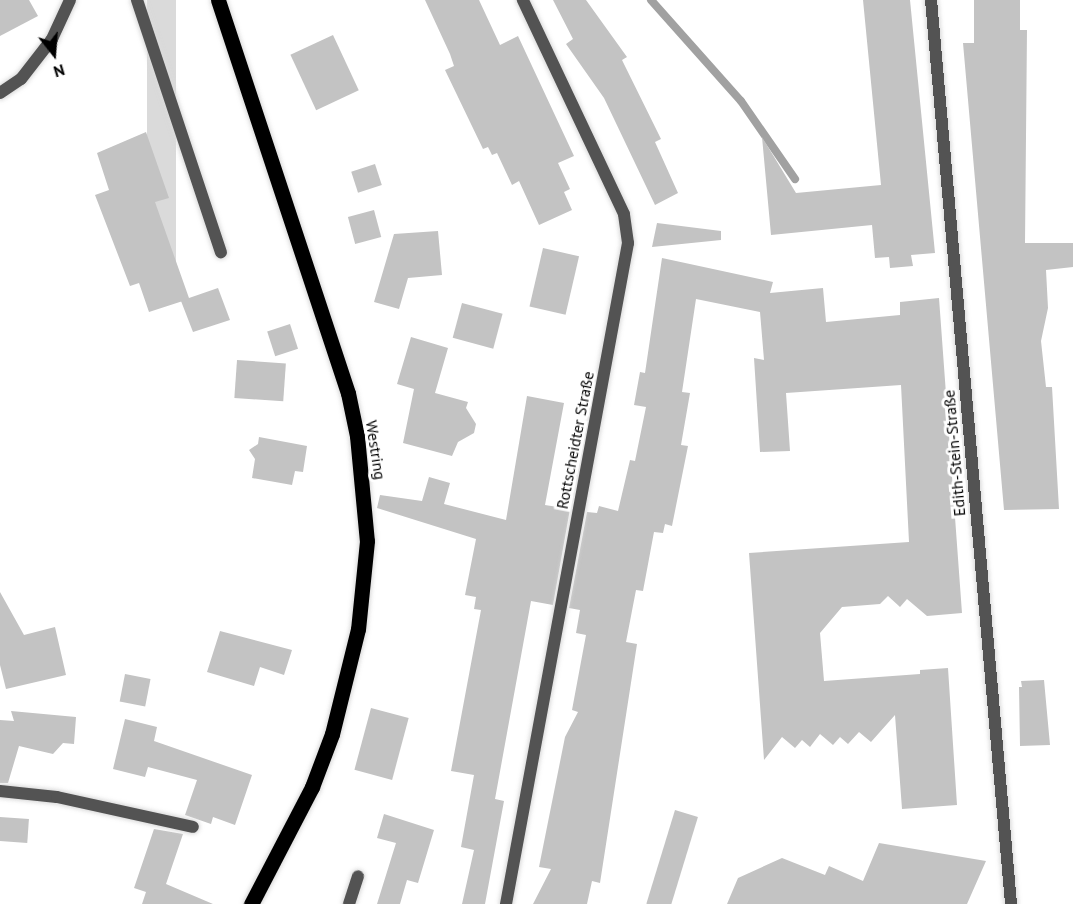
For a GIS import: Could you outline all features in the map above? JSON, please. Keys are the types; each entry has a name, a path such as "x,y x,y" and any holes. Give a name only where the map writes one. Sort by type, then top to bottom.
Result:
{"main road":[{"name":"Westring","path":"218,0 322,305 348,393 357,436 366,520 358,629 332,734 312,787 250,904"}],"street":[{"path":"0,93 21,79 52,39 70,0"},
{"path":"136,0 221,252"},
{"name":"Rottscheidter Straße","path":"506,904 628,243 624,214 523,0"},
{"name":"Edith-Stein-Straße","path":"931,0 1011,904"},
{"path":"0,791 57,797 193,827"},
{"path":"349,904 358,876"}],"shaded area":[{"path":"147,0 176,0 176,276 147,276"}],"building":[{"path":"0,0 29,0 38,16 0,36"},
{"path":"425,0 479,0 500,45 518,36 574,156 558,163 570,189 564,192 572,210 539,225 519,181 512,185 497,153 492,155 488,147 483,149 445,70 454,66"},
{"path":"553,0 586,0 627,57 622,60 661,139 655,142 678,193 655,205 604,98 566,44 573,39"},
{"path":"863,0 910,0 935,253 911,255 913,266 890,268 889,257 875,258 872,225 771,235 762,137 796,193 881,185"},
{"path":"974,0 1020,0 1020,30 1027,30 1025,243 1073,243 1073,267 1046,270 1048,308 1041,341 1046,387 1052,387 1059,509 1004,510 963,43 974,43"},
{"path":"333,35 359,90 316,110 290,55"},
{"path":"146,132 169,198 155,202 189,298 218,288 230,320 193,332 181,302 149,312 139,283 130,286 95,195 109,190 97,153"},
{"path":"375,164 382,185 358,193 351,172"},
{"path":"374,210 381,237 355,244 348,217"},
{"path":"657,223 721,231 721,240 652,247"},
{"path":"438,231 442,275 408,278 399,309 374,302 394,234"},
{"path":"543,248 579,256 566,315 530,306"},
{"path":"662,258 773,282 770,293 823,288 826,322 900,315 900,302 939,298 962,613 927,616 907,599 900,607 888,596 880,604 842,607 820,633 824,681 920,674 920,670 948,668 957,805 902,809 895,715 871,742 859,732 848,744 840,737 833,745 820,734 810,747 802,740 795,748 782,737 764,760 749,553 909,542 901,385 786,393 790,451 760,452 754,358 764,360 760,312 696,299 682,392 690,393 681,445 688,446 672,526 665,524 663,533 654,532 643,591 636,590 626,642 637,644 600,883 592,881 587,904 533,904 551,869 539,867 565,737 578,712 572,710 586,635 576,633 580,610 569,608 587,512 597,513 599,506 618,511 630,460 635,461 646,407 634,405 640,372 645,373"},
{"path":"462,303 503,314 493,349 453,338"},
{"path":"290,324 298,349 275,356 267,331"},
{"path":"411,337 448,348 435,393 468,402 466,408 476,424 474,433 458,442 452,456 403,443 414,389 397,384"},
{"path":"237,360 286,363 283,401 234,398"},
{"path":"527,396 564,403 545,505 570,509 553,605 531,601 495,799 504,801 485,904 462,904 474,850 461,847 474,775 451,771 481,610 474,609 476,597 465,595 476,539 377,508 380,495 422,501 429,477 450,483 444,504 506,520"},
{"path":"259,437 307,446 303,472 295,471 292,485 252,478 255,459 249,450 258,444"},
{"path":"0,592 24,635 55,627 66,675 6,689 0,665"},
{"path":"220,631 292,650 284,675 260,667 254,686 207,672"},
{"path":"125,674 151,679 145,706 120,701"},
{"path":"1044,680 1050,745 1020,746 1019,687 1022,687 1021,681"},
{"path":"371,708 409,718 392,780 354,770"},
{"path":"11,711 76,717 74,744 63,743 53,754 19,746 8,783 0,783 0,720 14,721"},
{"path":"125,719 157,727 154,741 252,775 235,825 213,817 211,824 185,815 197,780 148,767 145,777 113,769"},
{"path":"675,810 698,817 671,904 646,904"},
{"path":"384,814 434,830 418,883 407,880 400,904 377,904 396,843 377,838"},
{"path":"0,817 29,819 27,843 0,841"},
{"path":"154,829 183,834 166,884 213,904 142,904 146,892 134,888"},
{"path":"879,843 986,861 967,904 727,904 738,878 782,858 825,875 829,866 863,881"}],"waterway":[{"path":"651,0 741,101 795,179"}]}
